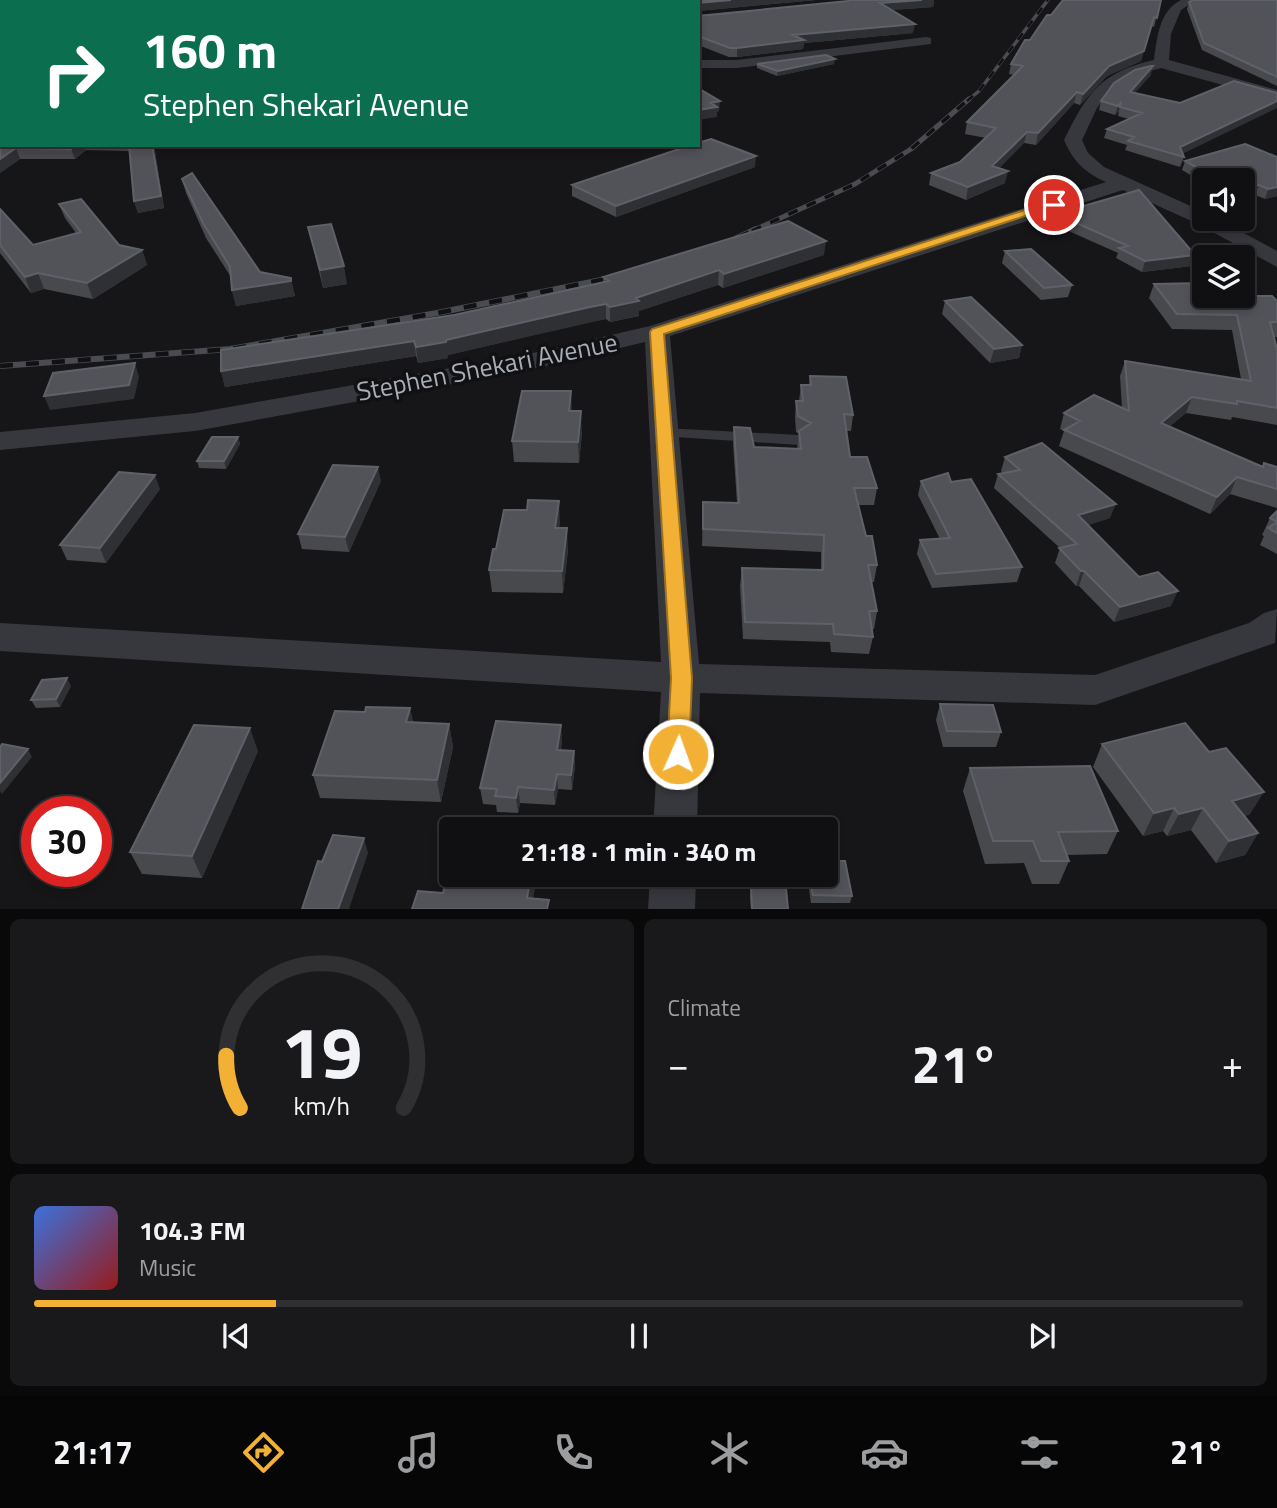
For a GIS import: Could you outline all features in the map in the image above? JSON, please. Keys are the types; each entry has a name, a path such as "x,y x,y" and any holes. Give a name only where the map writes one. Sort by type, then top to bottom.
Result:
{"street":[{"path":"1161,63 1164,34 1175,8 1190,0"},
{"path":"700,64 737,64 926,41"},
{"path":"1277,95 1161,63 1120,74 1093,98 1073,140 1080,156 1097,171 1205,220 1277,260"},
{"name":"Stephen Shekari Avenue","path":"0,441 195,422 524,363 657,332 1121,184"},
{"path":"657,332 681,678 676,817"},
{"path":"0,637 681,678 1095,690 1262,633 1277,622"},
{"path":"671,909 672,887"}],"lane":[{"path":"664,433 799,440"}],"building":[{"path":"700,0 731,0 700,3"},
{"path":"922,0 880,3 915,24 793,35 804,40 737,48 700,37 700,16 848,1"},
{"path":"1063,0 1161,0 1144,51 1109,66 1083,94 1077,92 1038,133 1027,132 992,166 1008,171 968,187 931,173 960,162 996,128 967,122 1023,66 1011,64 1025,40 1030,40 1047,15 1051,15"},
{"path":"1277,0 1277,77 1204,43 1189,2"},
{"path":"826,55 835,59 778,71 757,64"},
{"path":"1153,66 1130,92 1180,103 1234,81 1277,93 1277,101 1180,147 1184,157 1128,141 1134,137 1107,129 1142,113 1120,107 1121,102 1118,106 1101,101 1114,83 1135,70"},
{"path":"700,89 720,101 711,103 717,107 700,110"},
{"path":"711,139 756,156 616,206 572,185 685,147 700,147 700,142"},
{"path":"1245,144 1277,157 1277,187 1268,189 1255,185 1255,168 1198,168 1185,161"},
{"path":"0,147 73,147 16,148 0,159"},
{"path":"129,147 152,147 161,196 134,201"},
{"path":"192,173 260,272 291,278 291,281 232,290 230,267 203,223 182,179"},
{"path":"1139,190 1192,252 1192,255 1145,261 1119,248 1128,246 1056,214"},
{"path":"81,199 119,245 142,250 87,283 38,273 25,277 0,245 0,209 33,245 81,232 59,204"},
{"path":"788,221 826,241 724,274 719,270 636,298 639,301 610,307 606,304 590,307 446,342 416,347 414,341 221,371 221,350 454,315 609,281 603,277"},
{"path":"331,224 344,266 320,270 308,227"},
{"path":"1031,249 1072,285 1044,288 1005,251"},
{"path":"1192,283 1192,308 1255,308 1255,296 1272,296 1277,301 1277,322 1270,322 1277,349 1277,408 1192,397 1161,423 1263,467 1264,463 1277,467 1277,489 1237,477 1217,497 1064,430 1080,421 1064,413 1094,395 1129,411 1125,361 1251,381 1237,315 1177,314 1154,284"},
{"path":"971,297 1022,345 994,349 945,301"},
{"path":"135,363 129,385 44,396 53,373"},
{"path":"810,376 846,377 853,415 844,414 850,457 867,457 877,488 854,488 866,536 872,536 877,565 868,565 877,611 869,611 873,637 834,634 833,624 745,622 742,568 823,570 824,535 703,529 703,502 739,503 734,427 750,428 754,447 801,449 799,431 811,423 798,416 796,401 803,401 801,385 811,385"},
{"path":"522,391 571,391 569,411 581,411 578,442 512,441"},
{"path":"212,437 238,437 224,461 197,461"},
{"path":"1042,443 1116,504 1078,515 1139,577 1158,572 1178,591 1120,607 1059,548 1077,544 998,474 1020,470 1005,457"},
{"path":"333,465 378,467 345,537 298,534"},
{"path":"119,472 155,475 100,548 60,545"},
{"path":"948,473 951,482 971,479 1022,567 936,574 920,540 950,538 921,481"},
{"path":"528,500 559,501 555,528 567,528 562,571 489,570 504,510 527,510"},
{"path":"1277,511 1277,522 1270,518"},
{"path":"1277,522 1277,533 1268,528"},
{"path":"67,678 56,699 31,700 42,680"},
{"path":"940,704 993,705 1001,732 947,731"},
{"path":"366,707 410,708 406,722 449,724 437,780 313,775 335,711 365,712"},
{"path":"496,721 561,725 557,750 574,751 571,775 557,774 554,790 518,787 516,798 495,796 497,789 480,788"},
{"path":"1185,723 1209,752 1226,748 1264,792 1232,801 1258,833 1229,841 1203,808 1179,814 1174,808 1154,813 1102,744"},
{"path":"194,725 250,728 192,856 130,852"},
{"path":"2,744 28,749 0,783 0,747"},
{"path":"1090,766 1118,831 1058,832 1069,861 1041,861 1033,841 993,841 970,768"},
{"path":"333,835 364,838 338,909 302,909 318,861 322,862"},
{"path":"838,861 845,861 852,896 813,895 811,887 838,887"},
{"path":"444,887 529,887 527,898 549,900 547,909 412,909 418,891 443,893"},
{"path":"751,887 786,888 788,909 752,909"}],"railway":[{"path":"967,101 979,91 1048,0"},
{"path":"752,231 855,184 911,149 969,99"},
{"path":"737,238 756,229"},
{"path":"0,366 230,349 437,313 621,276"}],"route":[{"path":"678,754 681,678 657,332 1054,205"}]}
